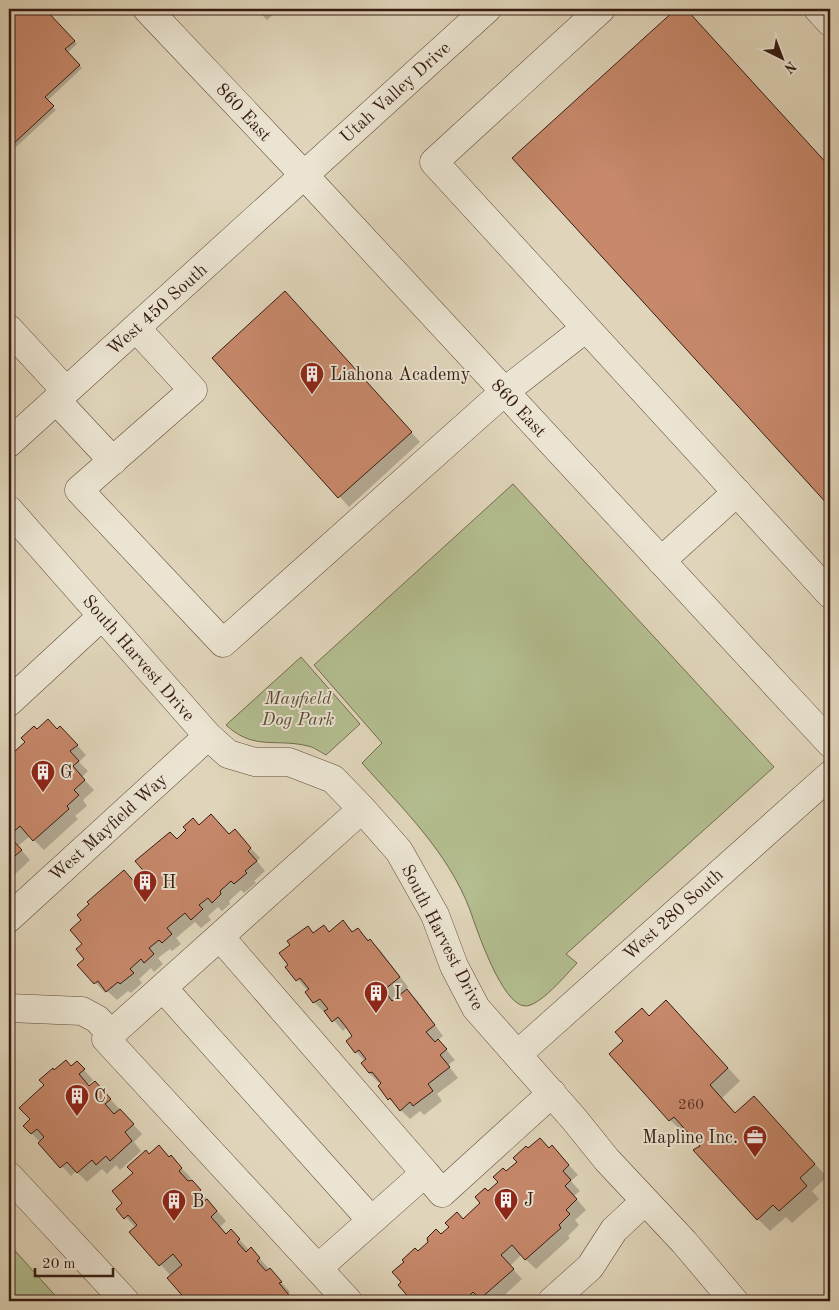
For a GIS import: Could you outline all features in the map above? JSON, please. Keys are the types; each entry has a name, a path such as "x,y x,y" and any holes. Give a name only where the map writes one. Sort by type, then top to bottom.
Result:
{"street":[{"name":"860 East","path":"147,9 304,175 830,741"},
{"name":"Utah Valley Drive","path":"304,175 487,9"},
{"path":"601,9 434,162 830,594"},
{"path":"818,9 830,22"},
{"name":"West 450 South","path":"9,443 304,175"},
{"path":"136,328 193,390 79,490 223,643 504,392 586,328"},
{"path":"9,330 113,461"},
{"path":"661,561 737,492"},
{"name":"South Harvest Drive","path":"9,510 208,736 228,754 255,762 290,762 333,779 399,850 435,914 454,966 476,1008 552,1093 607,1160 684,1242 734,1301"},
{"path":"9,702 102,616"},
{"name":"West Mayfield Way","path":"9,918 208,736"},
{"name":"West 280 South","path":"518,1054 830,775"},
{"path":"348,1301 106,1039 362,810"},
{"path":"221,938 442,1193 552,1093"},
{"path":"164,988 371,1220"},
{"path":"9,1008 82,1011 97,1019 112,1034"},
{"path":"318,1268 425,1173"},
{"path":"9,1176 125,1301"},
{"path":"552,1301 590,1267 614,1230 645,1201"}],"green space":[{"path":"513,484 774,767 566,954 577,963 545,996 531,1005 525,1006 516,1002 499,980 484,949 461,889 450,869 423,832 362,763 382,743 314,665"},
{"name":"Mayfield Dog Park","path":"301,657 360,724 326,755 308,746 256,741 246,738 226,725"},
{"path":"9,1244 60,1301 9,1301"}],"building":[{"path":"9,9 45,9 75,41 65,49 80,65 45,97 54,106 12,145 9,142"},
{"path":"676,9 686,9 830,167 830,507 512,158"},
{"name":"Liahona Academy","path":"285,291 412,432 338,498 212,358"},
{"name":"G","path":"48,719 57,729 60,726 78,745 70,751 79,761 73,766 85,780 74,790 79,795 67,806 69,809 33,841 20,826 9,836 9,750 11,748 14,752 25,742 21,738 34,726 37,729"},
{"name":"H","path":"211,814 229,834 235,829 251,848 248,851 257,861 234,884 231,881 220,891 221,894 212,903 208,898 199,905 203,909 191,920 185,913 167,928 172,934 162,943 159,940 149,948 154,954 144,963 141,959 130,969 134,973 120,984 118,982 106,992 98,981 94,984 77,965 84,959 76,949 82,944 70,930 81,920 77,915 89,904 87,902 124,870 137,885 147,875 135,861 170,832 177,839 186,830 183,827 193,818 199,825"},
{"path":"9,836 22,850 9,861"},
{"name":"I","path":"343,920 352,932 358,928 368,941 370,939 400,977 384,990 392,1001 407,989 435,1025 426,1032 435,1042 438,1039 447,1049 440,1055 450,1067 428,1084 433,1091 413,1106 410,1102 400,1111 390,1098 388,1100 378,1086 381,1083 361,1063 366,1059 359,1050 355,1053 346,1041 352,1036 346,1027 338,1017 332,1022 324,1011 328,1009 320,999 313,1003 305,992 309,989 300,978 296,981 285,967 288,965 279,953 290,945 287,941 308,926 313,933 324,925 329,932"},
{"path":"666,1000 728,1068 710,1085 735,1113 754,1096 815,1164 800,1178 807,1186 779,1211 773,1205 757,1220 693,1150 700,1146 674,1117 669,1121 609,1054 623,1041 615,1032 642,1008 649,1016"},
{"name":"C","path":"66,1060 71,1066 77,1061 85,1069 79,1074 89,1086 95,1081 111,1099 105,1104 114,1114 120,1109 134,1124 125,1132 132,1141 110,1161 106,1156 96,1165 92,1160 77,1173 67,1162 60,1168 38,1143 44,1137 37,1129 31,1134 23,1126 30,1119 19,1108 44,1085 39,1080"},
{"name":"J","path":"540,1138 549,1148 552,1145 569,1165 563,1171 571,1180 565,1186 577,1199 566,1210 570,1214 559,1225 561,1228 525,1260 512,1245 501,1255 514,1269 480,1299 473,1292 464,1301 424,1301 421,1298 417,1301 412,1301 398,1285 401,1282 392,1272 404,1262 402,1260 415,1248 418,1251 428,1242 427,1238 436,1229 441,1234 449,1227 445,1223 457,1212 463,1219 480,1203 475,1197 485,1188 488,1191 498,1182 493,1177 503,1168 506,1171 517,1162 513,1158 526,1146 528,1148"},
{"name":"B","path":"159,1145 182,1168 179,1171 188,1181 192,1180 201,1190 196,1194 203,1202 207,1199 217,1211 211,1217 226,1234 231,1229 240,1239 237,1242 246,1252 251,1247 260,1258 257,1261 266,1271 270,1268 282,1282 279,1283 289,1295 282,1301 187,1301 167,1278 182,1265 173,1254 159,1266 129,1232 137,1225 128,1215 124,1219 116,1209 122,1203 112,1191 133,1173 127,1167 146,1150 149,1154"}],"place":[{"name":"Liahona Academy","path":"312,395"},
{"name":"G","path":"43,793"},
{"name":"H","path":"145,903"},
{"name":"I","path":"376,1014"},
{"name":"C","path":"77,1117"},
{"name":"Mapline Inc.","path":"755,1158"},
{"name":"J","path":"506,1221"},
{"name":"B","path":"174,1222"}]}
